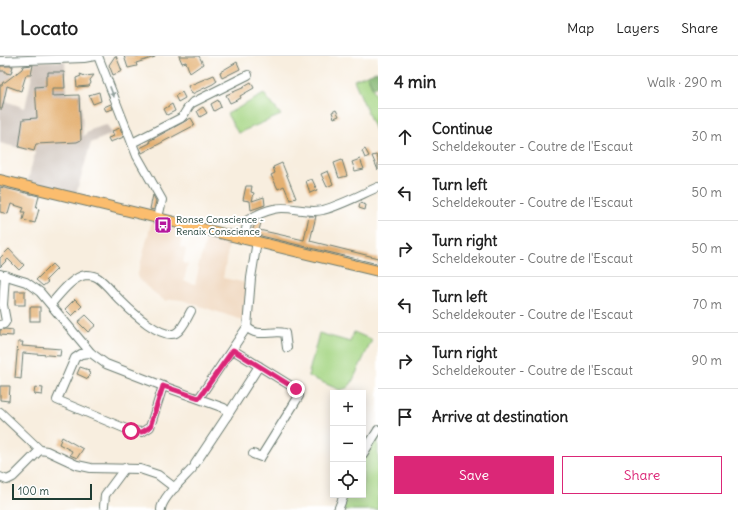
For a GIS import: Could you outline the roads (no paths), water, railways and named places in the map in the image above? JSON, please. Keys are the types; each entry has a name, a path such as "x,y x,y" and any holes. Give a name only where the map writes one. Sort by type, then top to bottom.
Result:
{"main road":[{"path":"0,180 378,270"}],"street":[{"path":"0,61 95,56"},
{"path":"98,56 137,156 162,200 158,218"},
{"path":"132,143 181,118 187,107 192,103 248,75"},
{"path":"244,238 248,220 263,212 274,208 308,211 324,210 378,187"},
{"path":"199,398 233,350 247,327 251,278 257,242"},
{"path":"0,325 4,324 6,321 3,305 2,275 26,282 40,292 90,353 106,364 224,408 227,412 227,416"},
{"path":"51,304 75,280 86,275 98,278 122,303 141,319 163,333 175,333 180,330 192,310"},
{"path":"247,327 250,331 255,333 280,331 285,333 288,348"},
{"path":"78,338 78,347 75,358 57,400 131,431 142,432 150,427 163,386"},
{"path":"233,350 299,392 299,396 261,457 253,454"},
{"path":"75,358 82,354 90,353"},
{"path":"160,509 166,498 193,466 259,366"},
{"path":"0,412 40,450 47,451 77,464 91,468 140,469 158,475 175,488"},
{"path":"366,449 378,430"},
{"path":"0,477 7,480 13,477 40,450"},
{"path":"107,468 112,473 114,482"},
{"path":"104,506 105,495 126,468"},
{"path":"338,510 343,498"}],"place":[{"name":"Ronse Conscience - Renaix Conscience","path":"163,225"}]}
